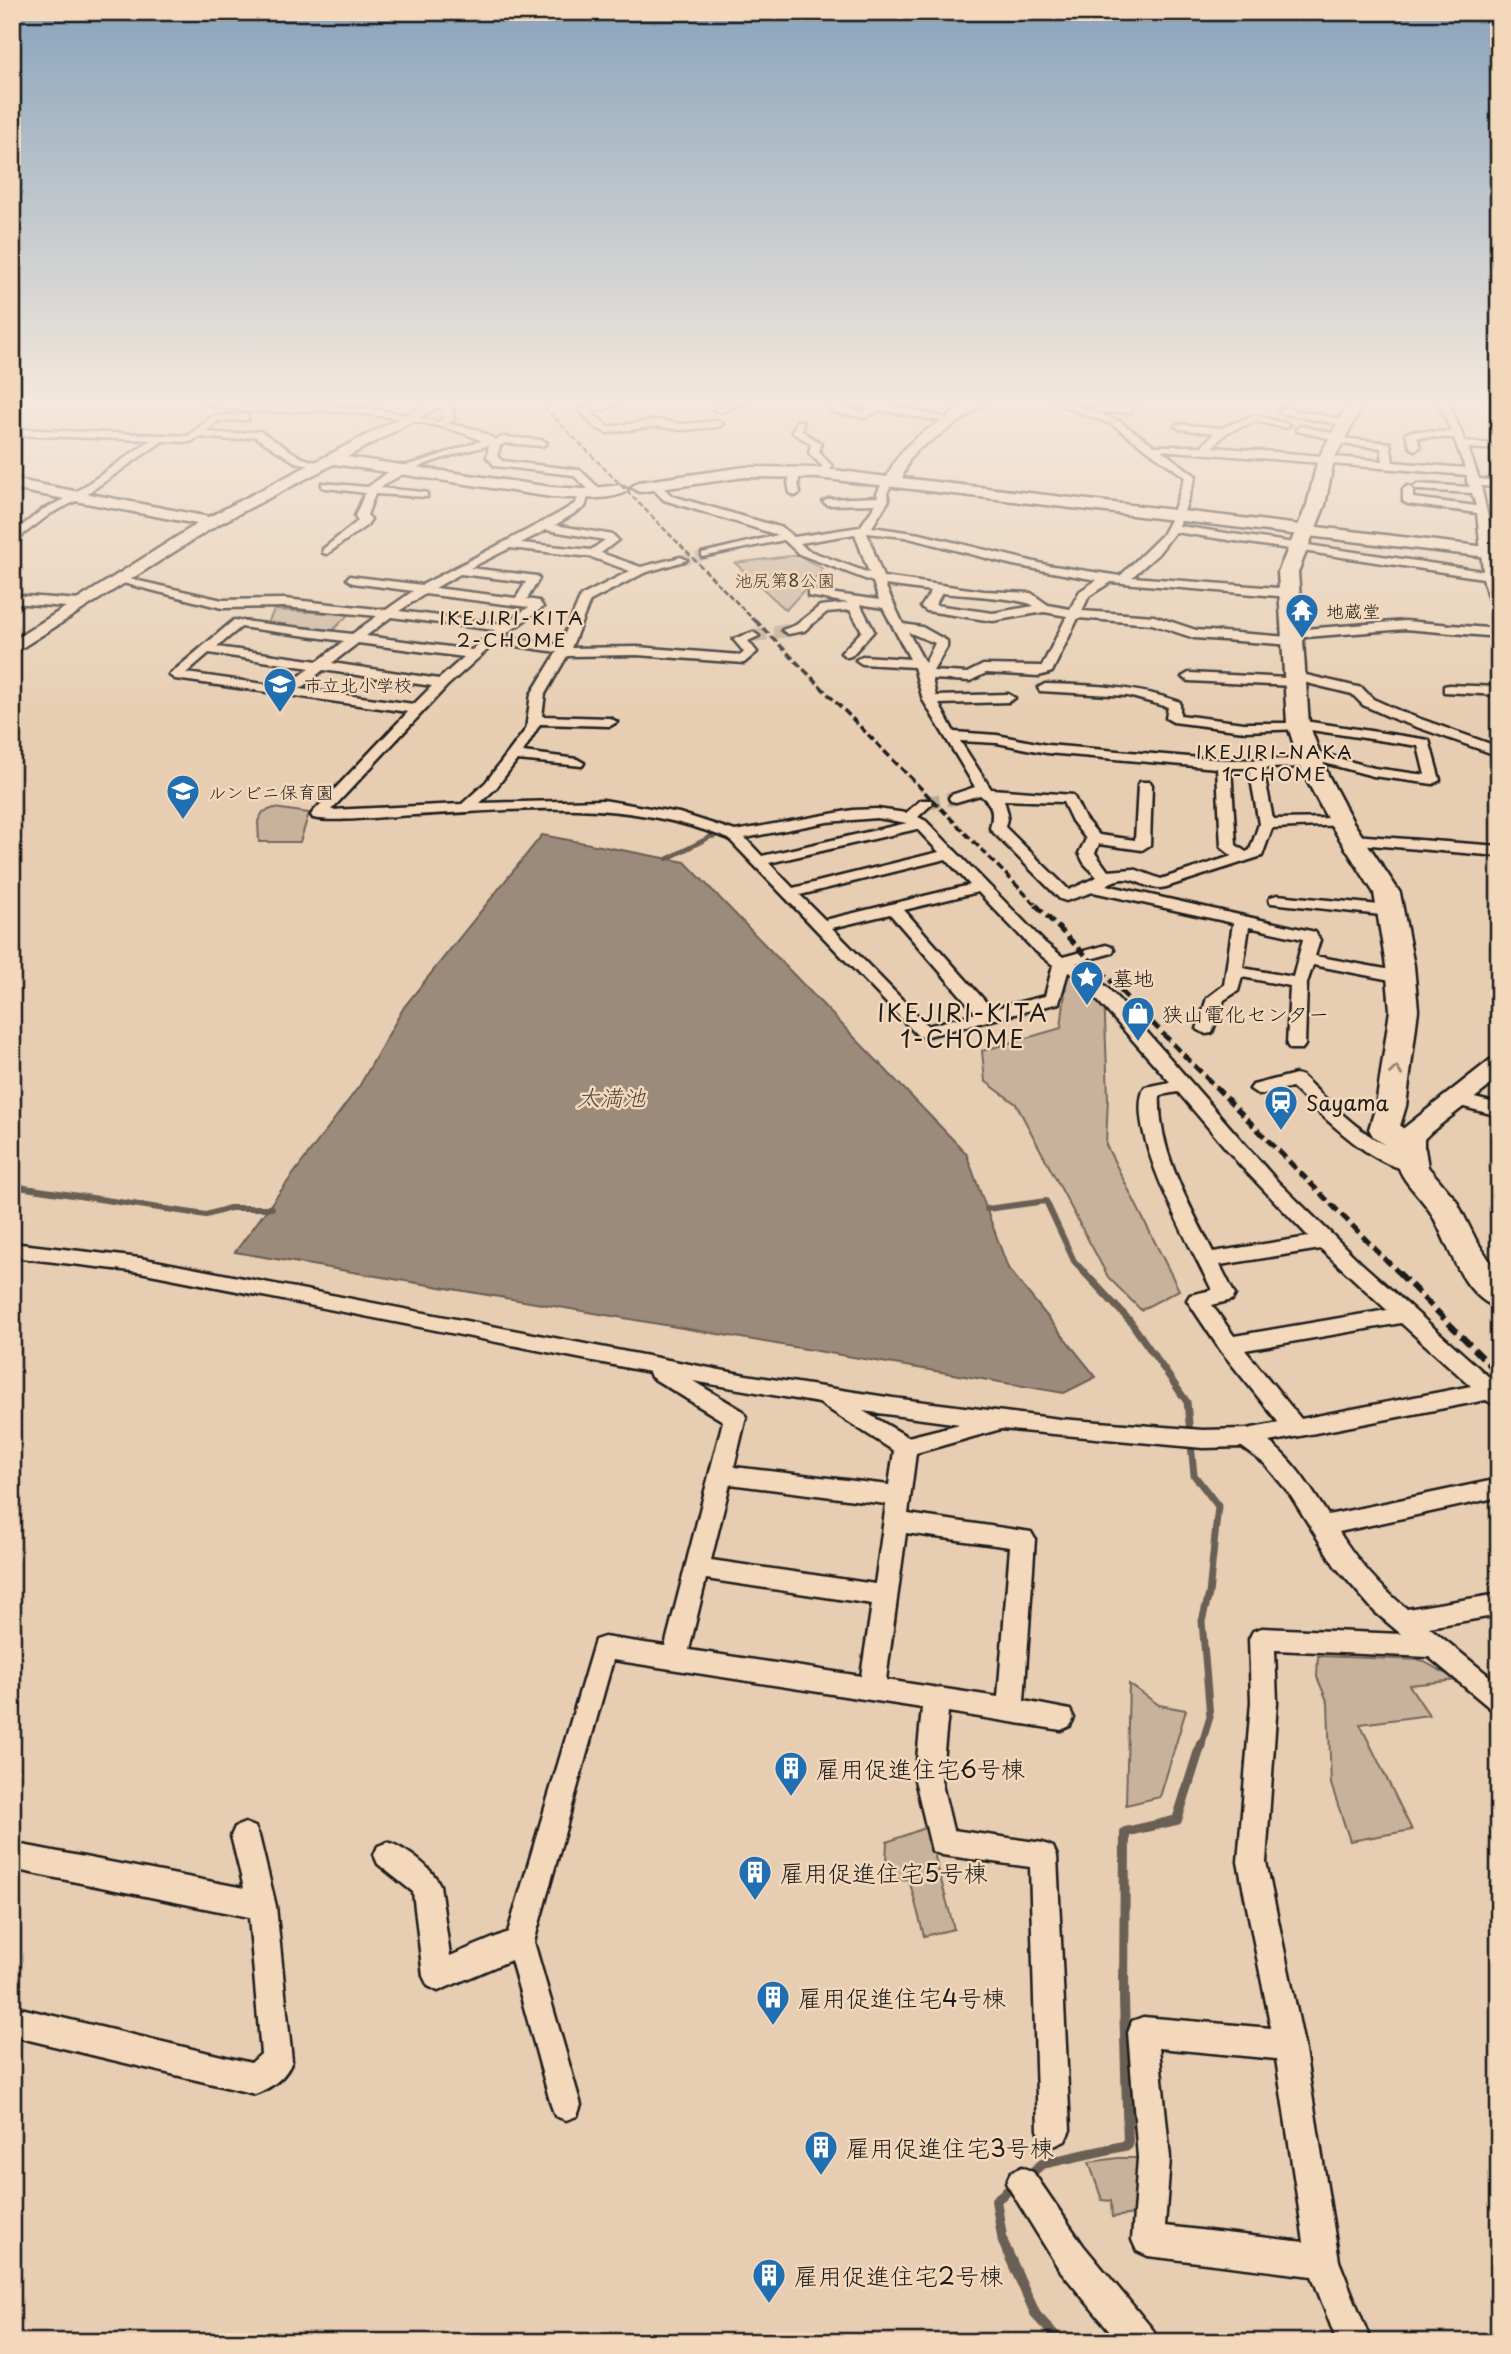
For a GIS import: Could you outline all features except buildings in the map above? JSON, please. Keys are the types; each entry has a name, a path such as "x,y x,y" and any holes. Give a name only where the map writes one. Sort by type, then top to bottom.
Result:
{"main road":[{"path":"142,510 211,522"},
{"path":"12,649 117,580 234,510"},
{"path":"1096,510 1301,538 1487,552"},
{"path":"1314,510 1288,572 1298,725 1310,759 1347,831 1387,893 1391,911 1404,1010 1391,1106 1384,1129 1411,1157 1445,1208 1460,1241 1482,1278 1499,1296"},
{"path":"1411,1157 1410,1137 1454,1099 1499,1066"}],"street":[{"path":"15,535 50,510"},
{"path":"327,551 347,540 363,523 364,518 361,516 363,510"},
{"path":"289,691 425,589 547,527 573,510"},
{"path":"709,510 779,530 803,552 878,580 939,589 1116,578 1173,587 1290,593"},
{"path":"877,510 861,534 887,605 921,669 930,700 985,791 998,804 1001,814 997,828 1066,896 1099,883 1115,873 1134,874 1160,884 1257,853 1266,824 1255,764"},
{"path":"862,660 970,677 983,669 1039,672 1047,670 1084,594 1116,578 1163,544 1178,510"},
{"path":"1480,510 1499,615"},
{"path":"364,518 379,518"},
{"path":"12,522 32,523"},
{"path":"547,527 609,537 612,540 593,554"},
{"path":"706,555 841,531 889,531 1013,562 1038,582 1044,608"},
{"path":"1301,538 1491,577"},
{"path":"508,545 593,554 640,571"},
{"path":"511,576 556,549"},
{"path":"466,808 491,785 533,729 538,694 563,651 586,599 640,571 681,560"},
{"path":"458,570 533,579 520,602"},
{"path":"117,580 222,604 285,603 350,590 425,589 535,604 537,607 491,639 442,683 318,815 584,803 625,806 714,827 733,836 924,1032 1053,999 1062,964 1075,957 1106,950"},
{"path":"939,589 927,607 993,617 1044,608 1083,615 1154,620 1194,634 1292,637 1405,625 1499,633"},
{"path":"350,590 391,614 505,628"},
{"path":"812,593 855,604 868,631 847,653"},
{"path":"12,599 80,604"},
{"path":"789,630 800,628 824,608 855,604 887,605"},
{"path":"418,709 174,675 238,623 473,654"},
{"path":"899,627 918,630 941,641 941,647 921,669"},
{"path":"491,639 563,651 638,651 744,659 751,652 739,639 753,636"},
{"path":"205,649 442,683"},
{"path":"1189,677 1293,679 1357,691 1368,702 1399,716 1478,742 1499,752"},
{"path":"950,736 997,739 1047,749 1224,764 1310,759 1373,772 1433,780 1424,743 1298,725 1244,727 1173,718 1175,705 1155,696 1045,688"},
{"path":"1448,689 1499,691"},
{"path":"930,700 1008,698"},
{"path":"536,720 610,722"},
{"path":"514,755 578,764"},
{"path":"1224,764 1229,847 1244,857"},
{"path":"1094,839 1142,845 1146,785"},
{"path":"956,798 985,791 1011,797 1068,798 1079,821 1087,827 1094,839"},
{"path":"915,821 917,808 926,803"},
{"path":"733,836 860,814 915,821 1039,946 1062,964 1081,971 1089,978 1225,1138 1325,1241 1494,1395"},
{"path":"758,861 915,821"},
{"path":"1266,824 1347,831 1499,851"},
{"path":"1094,839 1087,853 1099,883"},
{"path":"790,893 950,855"},
{"path":"1099,883 1309,935 1312,940 1299,982 1296,1045"},
{"path":"821,926 980,887"},
{"path":"1277,900 1391,911"},
{"path":"893,908 988,1016"},
{"path":"1206,1029 1216,998 1231,987 1242,920"},
{"path":"1306,959 1401,978"},
{"path":"1234,971 1299,982"},
{"path":"1259,1089 1296,1080 1366,1145 1387,1157 1411,1157"},
{"path":"1183,1086 1151,1091 1153,1136 1173,1187 1225,1295 1197,1300 1229,1345 1295,1427"},
{"path":"1454,1099 1499,1110"},
{"path":"1209,1260 1325,1241"},
{"path":"12,1250 140,1265 817,1395 1004,1421 1203,1439 1247,1438 1295,1427 1494,1395"},
{"path":"1229,1345 1404,1315"},
{"path":"647,1364 734,1418 674,1659"},
{"path":"817,1395 906,1447 1004,1421"},
{"path":"1247,1438 1273,1458 1297,1486 1343,1559 1402,1621 1499,1700"},
{"path":"872,1689 906,1447"},
{"path":"720,1474 900,1496"},
{"path":"1323,1525 1499,1488"},
{"path":"896,1522 1023,1539 1010,1711"},
{"path":"697,1567 885,1596"},
{"path":"1402,1621 1499,1604"},
{"path":"1354,2342 1324,2261 1289,2045 1252,1862 1264,1702 1262,1639 1430,1646"},
{"path":"566,2105 520,1942 604,1648 1061,1718"},
{"path":"936,1699 928,1780 942,1842 1043,1856 1054,2130"},
{"path":"12,2021 255,2079 277,2062 262,1906 245,1836"},
{"path":"388,1855 426,1885 438,1976 520,1942"},
{"path":"12,1856 262,1906"},
{"path":"1289,2045 1143,2032 1154,2158 1148,2240 1324,2261"},
{"path":"1022,2183 1071,2257 1142,2342"}],"green space":[{"name":"池尻第8公園","path":"798,555 823,569 786,610 735,563"},
{"path":"274,610 349,614 332,631 267,625"},
{"path":"274,808 309,813 300,842 259,842 258,821 263,812"},
{"path":"1068,967 1104,993 1108,1097 1106,1145 1179,1290 1141,1310 1108,1277 1016,1104 985,1081 982,1051 1061,1028"},
{"path":"1318,1656 1421,1660 1457,1680 1409,1685 1429,1715 1360,1724 1412,1830 1350,1841 1331,1784 1328,1703 1317,1677"},
{"path":"1129,1684 1159,1705 1186,1710 1160,1797 1126,1805"},
{"path":"927,1827 954,1929 924,1936 909,1879 885,1881 887,1842"},
{"path":"1143,2158 1134,2214 1112,2217 1111,2201 1102,2200 1089,2162"}],"water":[{"name":"太満池","path":"542,835 685,862 966,1153 1008,1268 1096,1377 1064,1393 235,1252 360,1085 404,1007"}],"waterway":[{"path":"667,859 710,837 756,827"},
{"path":"12,1186 206,1215 230,1208 272,1208"},
{"path":"987,1209 1046,1201 1074,1261 1086,1274"},
{"path":"1084,1272 1130,1321 1187,1402 1194,1475 1218,1506 1209,1594 1202,1621 1210,1717 1201,1746"},
{"path":"1029,2175 1042,2164 1128,2145 1124,1999 1125,1832 1177,1820 1201,1744"},
{"path":"1014,2186 996,2200 1003,2242 1036,2315 1061,2342"}],"tunnel":[{"path":"681,560 706,555"},
{"path":"753,636 788,630"},
{"path":"926,803 956,798"}],"railway":[{"path":"645,510 756,622"},
{"path":"755,620 1038,907"},
{"path":"1036,905 1400,1274"},
{"path":"1398,1272 1499,1374"}],"place":[{"name":"地蔵堂","path":"1302,640"},
{"name":"市立北小学校","path":"280,714"},
{"name":"ルンビニ保育園","path":"183,821"},
{"name":"墓地","path":"1087,1007"},
{"name":"狭山電化センター","path":"1138,1043"},
{"name":"Sayama","path":"1281,1132"},
{"name":"雇用促進住宅6号棟","path":"791,1798"},
{"name":"雇用促進住宅5号棟","path":"755,1902"},
{"name":"雇用促進住宅4号棟","path":"773,2027"},
{"name":"雇用促進住宅3号棟","path":"821,2177"},
{"name":"雇用促進住宅2号棟","path":"769,2305"}],"district":[{"name":"IKEJIRI-KITA 2-CHOME","path":"512,628"},
{"name":"IKEJIRI-NAKA 1-CHOME","path":"1275,762"},
{"name":"IKEJIRI-KITA 1-CHOME","path":"963,1025"}]}
